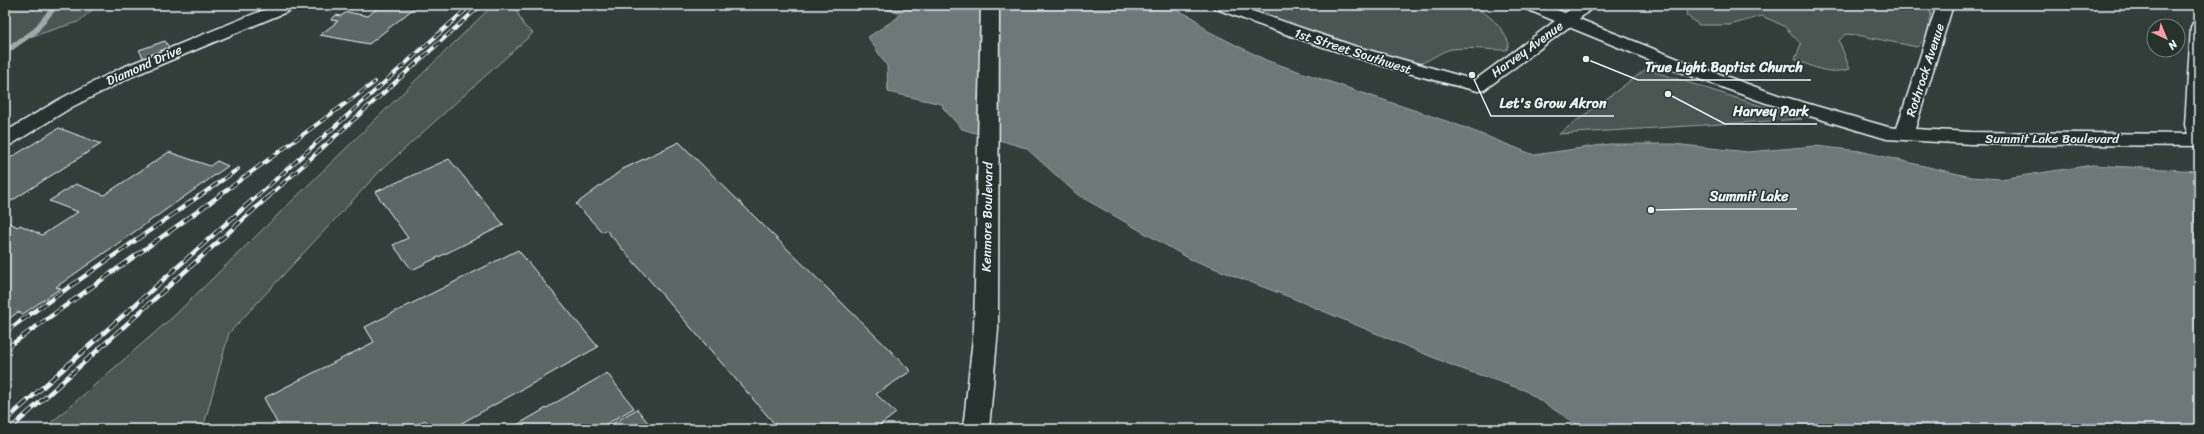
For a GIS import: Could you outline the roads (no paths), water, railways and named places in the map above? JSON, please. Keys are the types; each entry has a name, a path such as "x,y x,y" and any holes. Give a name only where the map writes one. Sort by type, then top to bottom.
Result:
{"main road":[{"name":"Kenmore Boulevard","path":"976,429 986,329 990,5"}],"street":[{"name":"Diamond Drive","path":"5,140 66,103 127,72 290,5"},
{"name":"1st Street Southwest","path":"1220,5 1345,50 1420,73 1478,86 1487,79"},
{"name":"Summit Lake Boulevard","path":"1530,5 1680,66 1772,99 1887,133 1971,138 2142,138 2199,140"},
{"name":"Harvey Avenue","path":"1487,79 1587,5"},
{"name":"Rothrock Avenue","path":"1904,135 1945,5"},
{"path":"2199,27 2194,125 2199,140"}],"waterway":[{"path":"5,52 35,31 56,5"}],"railway":[{"path":"256,197 471,5"},
{"path":"268,197 481,5"},
{"path":"217,197 375,82"},
{"path":"198,197 238,169"},
{"path":"5,332 199,196"},
{"path":"5,349 219,196"},
{"path":"5,421 257,196"},
{"path":"10,429 269,196"}],"place":[{"name":"True Light Baptist Church","path":"1586,59"},
{"name":"Let's Grow Akron","path":"1472,75"},
{"name":"Harvey Park","path":"1668,94"},
{"name":"Summit Lake","path":"1651,210"}]}
